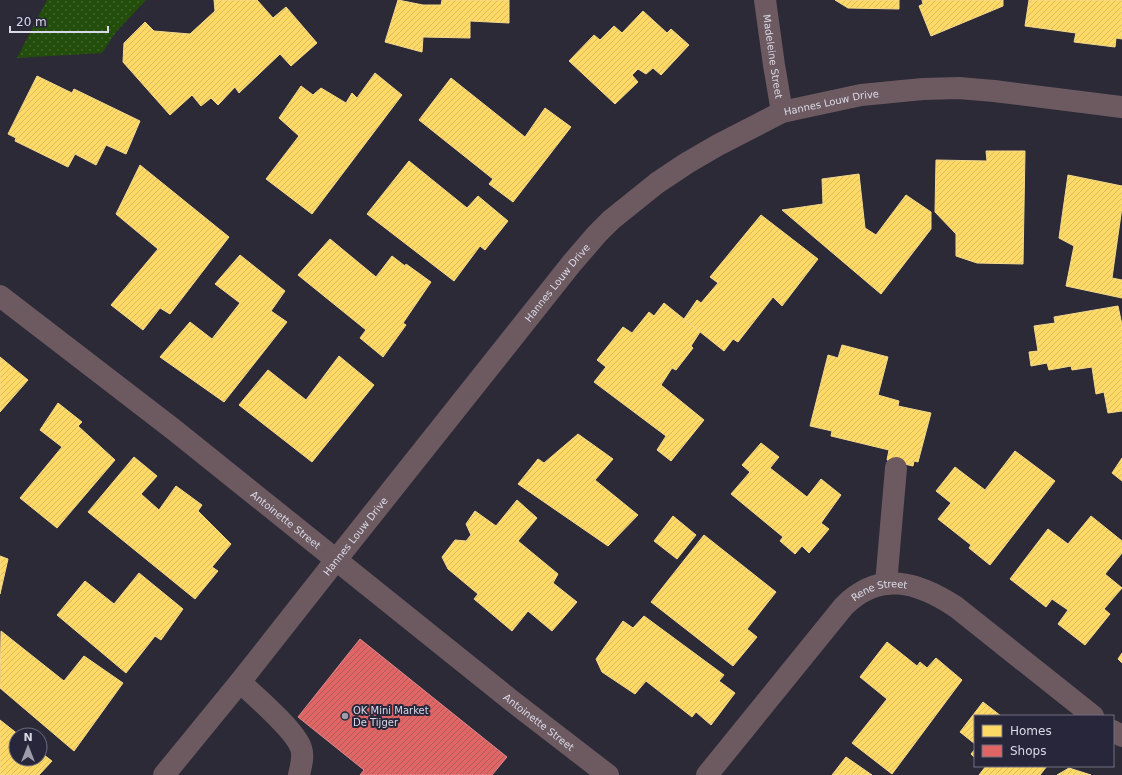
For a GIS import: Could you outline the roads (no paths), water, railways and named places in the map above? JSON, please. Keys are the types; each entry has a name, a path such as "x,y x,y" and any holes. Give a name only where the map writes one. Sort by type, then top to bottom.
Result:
{"street":[{"name":"Madeleine Street","path":"765,0 782,112"},
{"name":"Hannes Louw Drive","path":"164,775 240,682 567,269 597,234 626,207 687,162 782,112 861,95 959,88 1122,107"},
{"name":"Antoinette Street","path":"0,296 166,424 506,696 608,775"},
{"path":"886,584 896,468"},
{"name":"Rene Street","path":"707,775 844,606 852,598 863,591 874,586 886,584 896,583 912,585 938,595 956,607 1092,715"},
{"path":"240,682 275,715 296,738 301,748 302,761 299,775"}],"place":[{"name":"OK Mini Market De Tijger","path":"345,716"}]}
